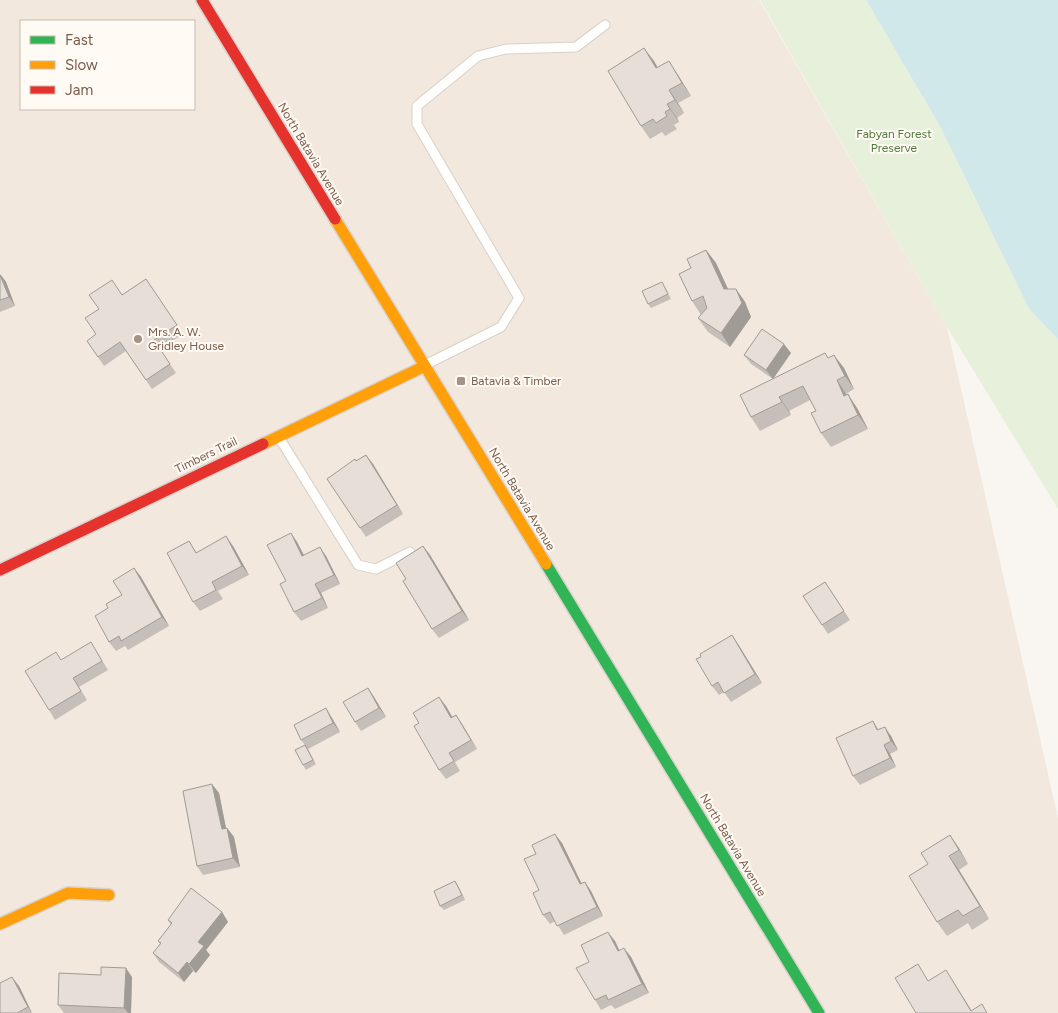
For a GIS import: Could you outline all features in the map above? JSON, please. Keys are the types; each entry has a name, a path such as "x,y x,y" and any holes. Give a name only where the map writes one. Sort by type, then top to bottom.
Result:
{"main road":[{"name":"North Batavia Avenue","path":"202,0 820,1013"},
{"name":"Timbers Trail","path":"0,570 425,366"},
{"path":"0,924 68,893 110,895"}],"lane":[{"path":"425,366 501,328 519,298 417,124 417,106 478,56 506,49 576,47 605,25"},
{"path":"278,436 358,565 376,569 410,552"}],"shaded area":[{"path":"0,0 759,0 947,327 1058,818 1058,1013 0,1013"}],"green space":[{"name":"Fabyan Forest Preserve","path":"760,0 866,0 940,126 1029,309 1058,339 1058,509 947,327"}],"water":[{"path":"866,0 1058,0 1058,339 1029,309 940,126"}],"building":[{"path":"644,48 656,68 669,61 682,83 669,90 675,100 667,104 670,109 665,112 667,116 656,123 653,119 641,126 608,71"},
{"path":"706,250 724,289 736,289 742,303 721,333 698,318 707,308 703,296 692,301 679,274 691,268 687,259"},
{"path":"0,275 9,297 0,300"},
{"name":"Mrs. A. W. Gridley House","path":"146,279 177,325 154,340 170,364 146,380 120,342 98,357 87,341 96,334 85,318 99,309 89,295 112,280 122,295"},
{"path":"662,282 668,294 648,304 642,291"},
{"path":"762,329 784,344 766,370 744,355"},
{"path":"825,353 828,358 834,355 845,376 837,380 844,396 848,394 858,415 821,433 811,413 816,411 803,386 779,397 782,402 751,417 740,395"},
{"path":"366,455 397,505 360,528 327,479 355,459 356,461"},
{"path":"291,533 302,556 320,547 334,575 315,584 322,598 294,612 280,584 286,581 267,545"},
{"path":"226,536 242,566 212,582 216,590 193,602 167,553 189,541 196,553"},
{"path":"423,546 462,611 432,629 403,581 406,579 396,563"},
{"path":"134,568 162,617 121,641 119,636 109,642 95,616 108,608 106,604 122,595 113,581"},
{"path":"825,582 844,611 822,625 803,596"},
{"path":"732,635 755,674 724,693 718,682 712,686 696,659 701,657 700,654"},
{"path":"91,642 102,661 73,678 81,691 49,710 25,671 56,652 61,660"},
{"path":"368,688 379,708 355,722 343,702"},
{"path":"439,697 451,718 456,715 471,740 449,753 454,761 439,770 414,726 419,723 413,713"},
{"path":"326,708 333,723 301,740 294,725"},
{"path":"873,721 877,730 885,727 891,741 884,745 890,758 853,776 836,738"},
{"path":"305,745 313,760 303,765 295,750"},
{"path":"212,784 222,829 227,828 233,858 197,866 183,791"},
{"path":"555,834 580,884 585,882 597,907 557,926 550,912 543,915 533,893 539,890 524,859 536,854 532,845"},
{"path":"950,835 959,850 949,856 980,906 963,916 958,910 937,922 909,876 928,864 921,853"},
{"path":"455,881 462,895 440,906 434,891"},
{"path":"191,888 222,912 198,942 204,946 189,964 187,962 178,973 153,953 161,943 158,941 172,923 168,920"},
{"path":"608,932 618,951 624,948 642,984 608,1000 606,995 595,1000 576,968 589,962 581,945"},
{"path":"918,964 928,981 946,970 971,1011 982,1004 987,1013 916,1013 895,978"},
{"path":"101,967 126,968 124,1008 58,1005 59,973 101,975"},
{"path":"12,977 28,1007 17,1013 0,1013 0,983"}],"traffic: fast":[{"path":"546,564 819,1013"}],"traffic: slow":[{"path":"335,219 546,564"},
{"path":"263,444 425,366"},
{"path":"0,924 68,893 109,895"}],"traffic: jam":[{"path":"202,0 335,219"},
{"path":"0,570 263,444"}],"place":[{"name":"Mrs. A. W. Gridley House","path":"138,339"},
{"name":"Batavia & Timber","path":"461,381"}]}
